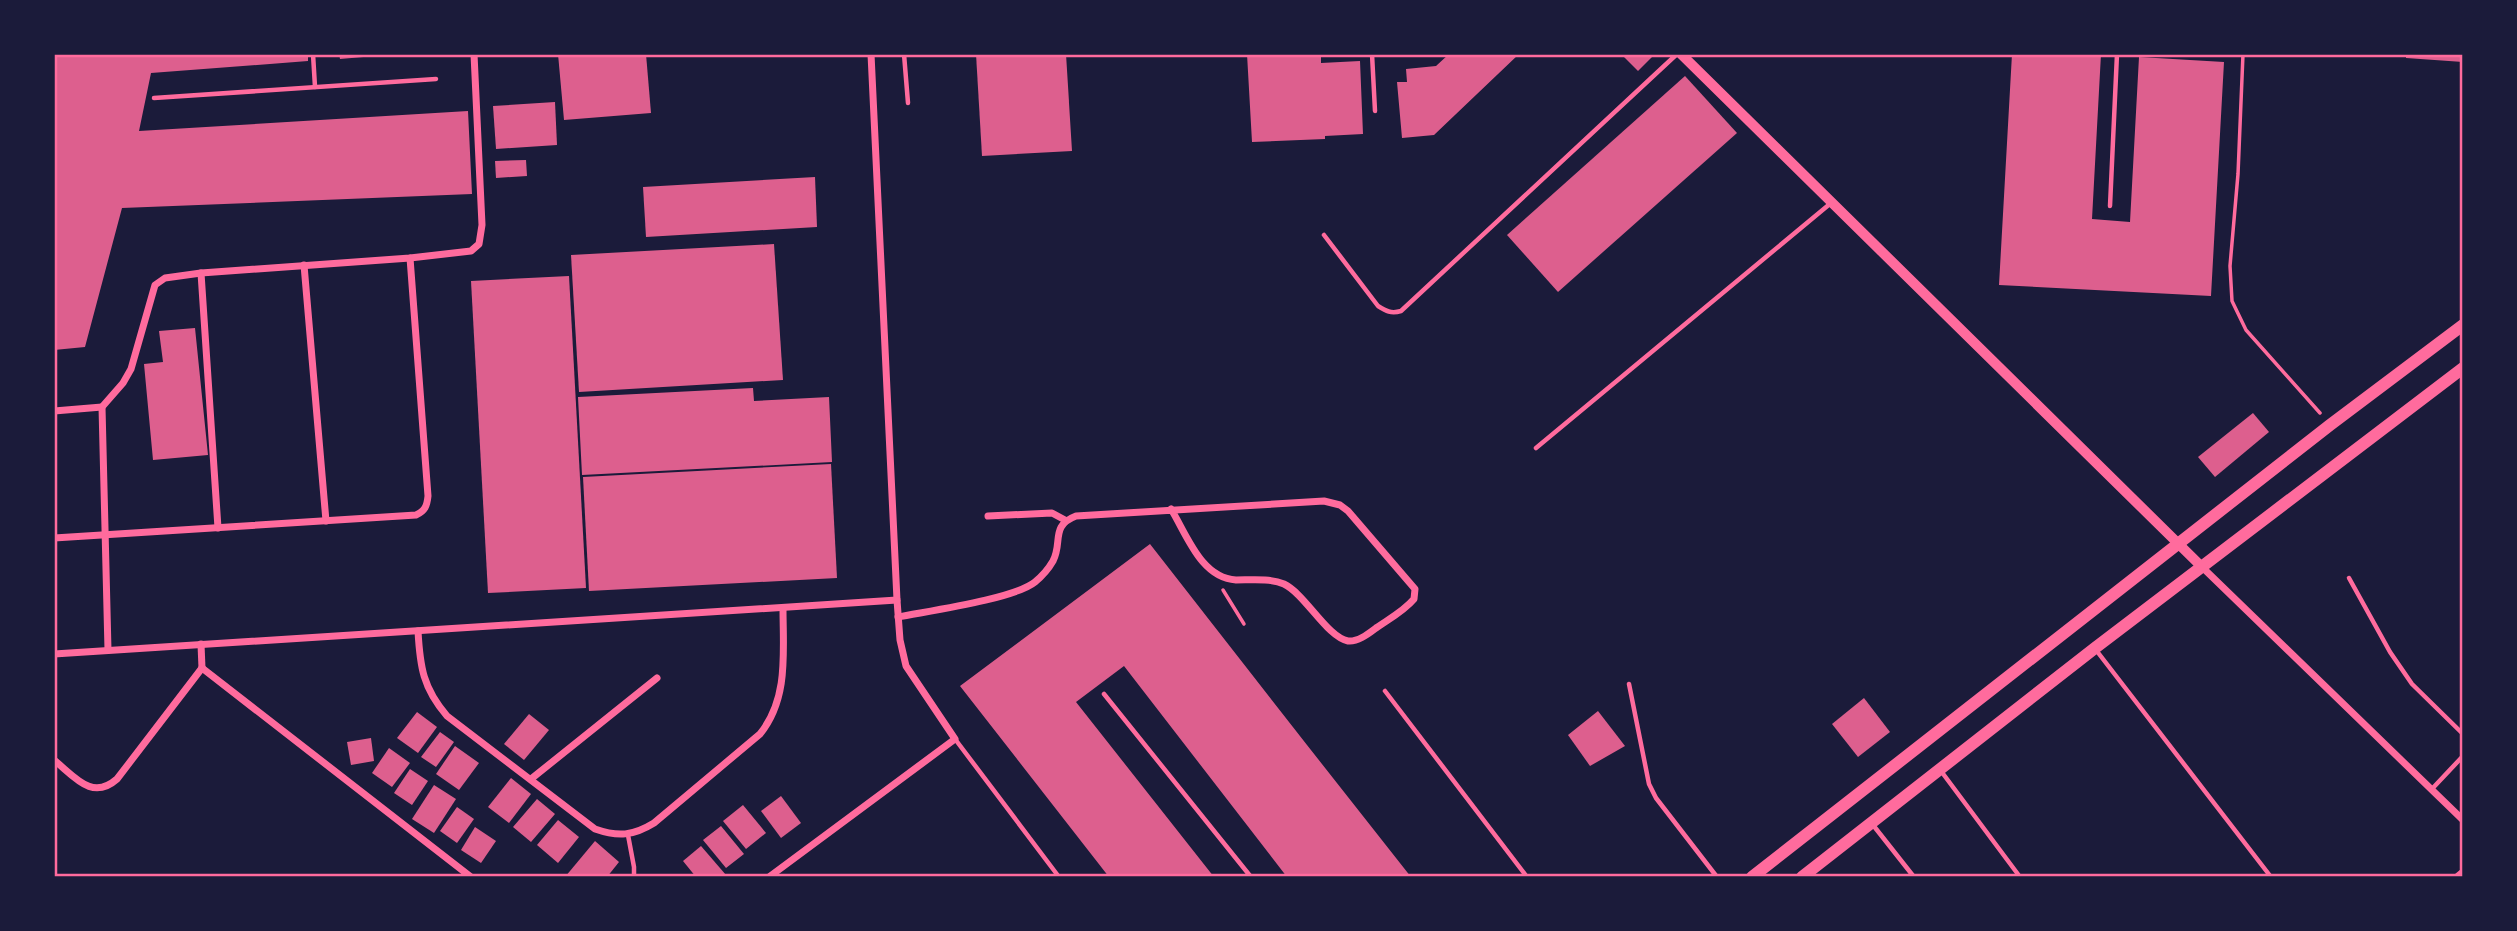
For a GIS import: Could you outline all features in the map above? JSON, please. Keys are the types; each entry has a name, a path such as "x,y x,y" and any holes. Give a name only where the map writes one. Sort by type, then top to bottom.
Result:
{"main road":[{"path":"1752,877 1769,872 2330,425 2463,325"},
{"path":"1802,877 2095,648 2463,368"}],"street":[{"path":"108,650 102,407 123,383 131,369 155,285 164,278 201,273 471,251 479,244 482,225 474,54"},
{"path":"769,877 955,739 906,666 898,617 872,54"},
{"path":"1679,54 2178,545 2463,820"},
{"path":"54,538 416,515 423,512 428,504 428,496 410,258"},
{"path":"304,265 326,521"},
{"path":"201,273 218,528"},
{"path":"54,411 102,407"},
{"path":"988,516 1052,513 1065,520 1089,514 1171,509 1324,501 1340,505 1415,589 1414,599 1408,607 1360,639 1348,641 1336,635 1297,594 1282,583 1231,579 1214,574 1204,563 1171,509"},
{"path":"898,617 1000,596 1033,583 1054,560 1058,531 1065,520"},
{"path":"54,654 897,600"},
{"path":"418,631 425,681 433,699 447,716 595,829 610,834 628,835 641,832 654,824 760,734 772,719 779,700 783,673 782,608"},
{"path":"54,760 92,788 110,786 202,668 201,644"},
{"path":"202,668 471,877"},
{"path":"531,779 657,678"},
{"path":"2457,877 2463,872"}],"lane":[{"path":"313,54 315,87"},
{"path":"904,54 908,103"},
{"path":"1372,54 1375,111"},
{"path":"1324,235 1378,306 1386,312 1401,311 1679,54"},
{"path":"2110,206 2118,54"},
{"path":"154,98 436,79"},
{"path":"1536,448 1831,203"},
{"path":"2349,578 2390,652 2412,684 2463,734"},
{"path":"2095,648 2271,877"},
{"path":"1629,684 1648,784 1717,877"},
{"path":"1385,691 1527,877"},
{"path":"1104,694 1251,877"},
{"path":"955,739 1059,877"},
{"path":"2431,790 2463,756"},
{"path":"1940,769 2020,877"},
{"path":"1871,822 1914,877"},
{"path":"628,835 634,877"}],"path":[{"path":"2243,54 2238,174 2230,266 2232,301 2246,330 2330,425"},
{"path":"1214,574 1244,624"}],"building":[{"path":"54,54 308,54 308,61 151,73 139,131 468,111 472,194 122,208 85,347 54,350"},
{"path":"339,54 375,54 375,56 340,59"},
{"path":"558,54 646,54 651,113 564,120"},
{"path":"976,54 1066,54 1072,151 982,156"},
{"path":"1247,54 1321,55 1321,63 1360,61 1363,134 1325,136 1325,139 1252,142"},
{"path":"1449,54 1519,54 1434,135 1402,138 1397,82 1407,82 1406,69 1436,66"},
{"path":"1621,54 1655,54 1638,71"},
{"path":"2012,54 2101,54 2092,219 2130,222 2139,57 2224,62 2211,296 1999,285"},
{"path":"2406,54 2463,54 2463,62 2406,58"},
{"path":"1685,76 1737,133 1558,292 1507,235"},
{"path":"555,102 557,145 496,149 493,106"},
{"path":"526,160 527,176 496,178 495,161"},
{"path":"815,177 817,227 646,237 643,187"},
{"path":"774,244 783,380 579,392 571,255"},
{"path":"569,276 586,588 488,593 471,281"},
{"path":"195,328 208,455 153,460 144,364 163,362 159,331"},
{"path":"753,388 754,401 829,397 832,462 582,475 578,397"},
{"path":"2253,413 2269,432 2215,477 2198,457"},
{"path":"831,464 837,578 589,591 583,477"},
{"path":"1150,544 1411,877 1287,877 1124,666 1076,702 1214,877 1109,877 960,686"},
{"path":"1864,698 1890,732 1858,757 1832,724"},
{"path":"1598,711 1625,746 1590,766 1568,735"},
{"path":"417,712 437,727 418,753 397,738"},
{"path":"529,714 549,730 524,760 504,744"},
{"path":"440,732 454,742 436,767 421,757"},
{"path":"371,738 374,761 351,765 347,742"},
{"path":"455,746 479,763 459,790 436,774"},
{"path":"389,748 410,763 392,787 372,773"},
{"path":"410,769 428,781 412,805 394,793"},
{"path":"511,778 531,794 509,823 488,807"},
{"path":"434,785 456,799 434,833 412,819"},
{"path":"781,796 801,823 781,838 761,811"},
{"path":"537,799 555,814 531,842 513,827"},
{"path":"743,805 766,833 746,849 723,821"},
{"path":"457,807 474,819 457,843 440,831"},
{"path":"558,820 579,837 558,863 537,845"},
{"path":"721,826 744,854 726,868 703,840"},
{"path":"475,827 496,841 481,863 461,850"},
{"path":"595,841 619,862 607,877 565,877"},
{"path":"701,846 726,875 724,877 696,877 683,861"}]}
